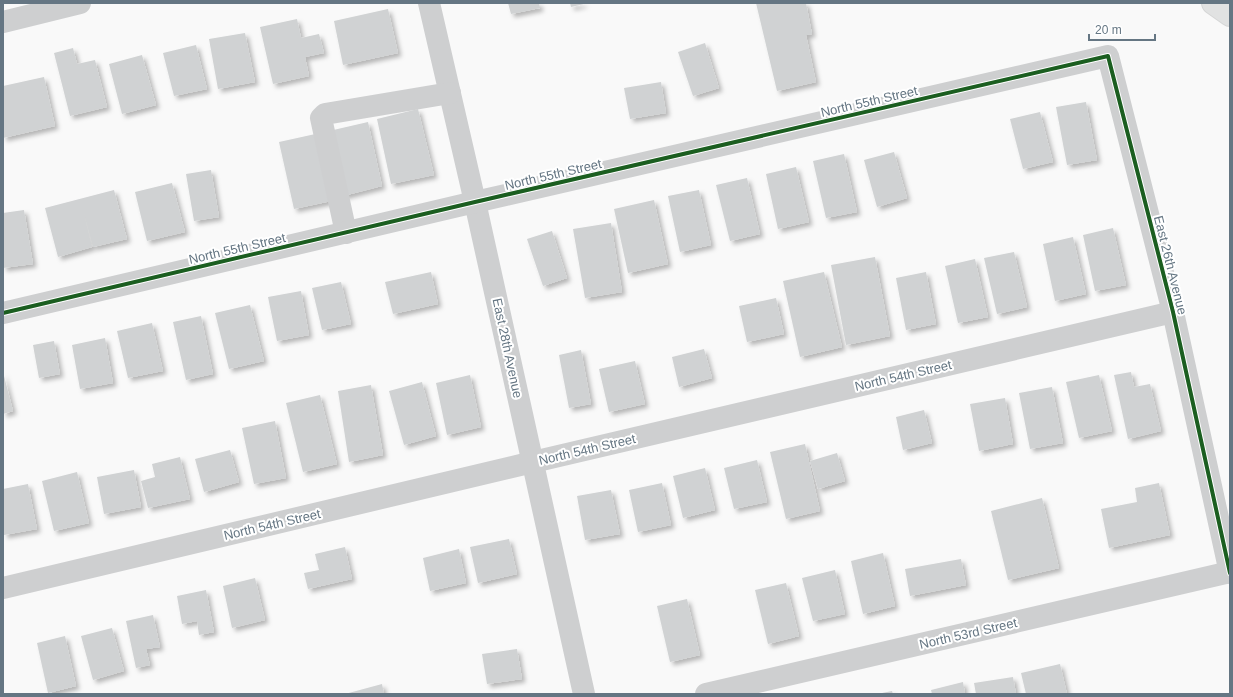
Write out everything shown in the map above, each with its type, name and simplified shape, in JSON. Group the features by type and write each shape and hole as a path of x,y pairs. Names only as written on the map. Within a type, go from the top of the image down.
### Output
{"highway":[{"path":"1213,3 1230,15"}],"street":[{"path":"8,14 80,3"},
{"name":"East 28th Avenue","path":"429,3 476,202 584,694"},
{"name":"North 55th Street","path":"3,313 1108,56"},
{"name":"East 26th Avenue","path":"1108,56 1172,312 1230,572"},
{"path":"346,233 321,118 325,114 450,93"},
{"name":"North 54th Street","path":"3,588 1172,312"},
{"name":"North 53rd Street","path":"706,694 1230,572"}],"building":[{"path":"508,3 539,3 540,8 511,14"},
{"path":"570,3 584,3 584,4 571,7"},
{"path":"756,3 806,3 812,34 806,35 816,82 777,91"},
{"path":"388,9 398,53 343,65 334,21"},
{"path":"297,19 301,38 319,34 324,53 305,57 309,76 273,84 260,27"},
{"path":"245,33 255,82 218,89 209,39"},
{"path":"705,43 719,88 693,96 678,52"},
{"path":"196,45 207,89 174,96 163,53"},
{"path":"73,48 77,64 95,60 107,107 70,116 54,53"},
{"path":"142,55 156,105 122,114 109,64"},
{"path":"44,77 55,126 3,138 3,86"},
{"path":"661,82 666,113 630,119 624,88"},
{"path":"1086,102 1097,160 1067,165 1056,107"},
{"path":"418,109 434,175 391,184 377,119"},
{"path":"1040,112 1053,162 1023,169 1010,119"},
{"path":"368,122 382,186 343,196 329,131"},
{"path":"320,133 336,200 294,209 279,142"},
{"path":"894,152 907,198 877,207 864,160"},
{"path":"844,154 857,212 826,218 813,161"},
{"path":"796,167 809,222 778,229 766,174"},
{"path":"211,170 219,217 194,221 186,174"},
{"path":"747,178 760,234 730,241 716,185"},
{"path":"172,183 185,232 147,241 135,192"},
{"path":"114,190 127,239 93,247 83,210 92,247 58,257 45,208"},
{"path":"699,190 711,245 680,252 668,196"},
{"path":"654,200 668,264 628,273 614,209"},
{"path":"24,210 33,264 3,268 3,213"},
{"path":"611,223 622,292 585,298 573,229"},
{"path":"1113,228 1126,285 1095,291 1083,235"},
{"path":"552,231 567,278 543,286 527,239"},
{"path":"1073,237 1086,294 1055,301 1043,244"},
{"path":"1014,252 1027,307 997,314 984,258"},
{"path":"875,257 890,336 846,345 831,265"},
{"path":"975,259 988,317 958,323 945,266"},
{"path":"431,272 438,304 393,314 385,282"},
{"path":"824,272 842,347 800,357 783,281"},
{"path":"926,272 936,324 906,330 896,278"},
{"path":"341,282 351,324 322,330 312,288"},
{"path":"301,291 309,335 277,341 268,297"},
{"path":"776,298 784,334 747,342 739,306"},
{"path":"250,305 264,361 229,369 215,313"},
{"path":"201,316 213,374 186,380 173,322"},
{"path":"152,323 163,371 128,378 117,331"},
{"path":"105,338 113,383 80,389 72,345"},
{"path":"54,341 60,374 39,378 33,345"},
{"path":"704,349 712,378 679,387 672,357"},
{"path":"581,350 591,404 569,408 559,355"},
{"path":"635,361 645,404 609,412 599,369"},
{"path":"3,372 13,411 3,414"},
{"path":"1131,372 1134,387 1150,384 1161,431 1128,439 1114,375"},
{"path":"470,375 481,427 447,435 436,383"},
{"path":"1099,375 1112,431 1079,438 1066,382"},
{"path":"422,382 436,436 404,445 389,391"},
{"path":"371,385 383,455 349,462 338,391"},
{"path":"1052,387 1063,443 1030,449 1019,393"},
{"path":"320,395 337,464 303,472 286,403"},
{"path":"1005,398 1013,444 979,451 970,404"},
{"path":"924,410 932,443 903,450 896,417"},
{"path":"275,421 286,478 254,484 242,428"},
{"path":"805,444 820,511 786,519 770,452"},
{"path":"230,450 239,482 204,492 195,459"},
{"path":"837,453 845,481 818,489 810,461"},
{"path":"180,457 190,499 148,508 141,481 155,477 152,464"},
{"path":"757,460 767,502 734,509 724,468"},
{"path":"705,468 715,510 683,518 673,476"},
{"path":"134,470 141,507 104,514 97,477"},
{"path":"77,472 89,523 54,531 42,481"},
{"path":"662,483 671,525 638,532 629,490"},
{"path":"1159,483 1170,535 1109,548 1101,509 1137,502 1135,488"},
{"path":"28,484 37,529 4,535 3,489"},
{"path":"611,490 620,534 585,540 577,496"},
{"path":"1042,498 1059,568 1008,580 991,511"},
{"path":"509,539 517,574 478,583 470,547"},
{"path":"345,547 352,579 308,589 304,573 319,570 315,554"},
{"path":"459,549 466,583 430,591 423,558"},
{"path":"883,553 895,606 863,614 851,561"},
{"path":"961,559 966,585 910,596 905,569"},
{"path":"835,570 845,614 813,621 802,578"},
{"path":"255,578 265,620 232,628 223,586"},
{"path":"786,583 799,636 768,644 755,590"},
{"path":"206,590 214,632 199,635 197,621 182,624 177,596"},
{"path":"687,599 700,655 670,662 657,606"},
{"path":"153,615 160,647 146,649 150,665 136,668 126,621"},
{"path":"112,628 124,671 93,680 81,636"},
{"path":"65,636 76,686 48,693 37,643"},
{"path":"517,649 522,679 487,684 482,654"},
{"path":"1060,664 1067,694 1026,694 1021,673"},
{"path":"1013,677 1016,694 976,694 974,683"},
{"path":"963,682 965,694 932,694 931,690"},
{"path":"382,684 384,694 345,694"},
{"path":"892,691 893,694 882,694 882,693"}],"cycle path":[{"path":"3,313 1108,56 1173,312 1230,573"}]}
